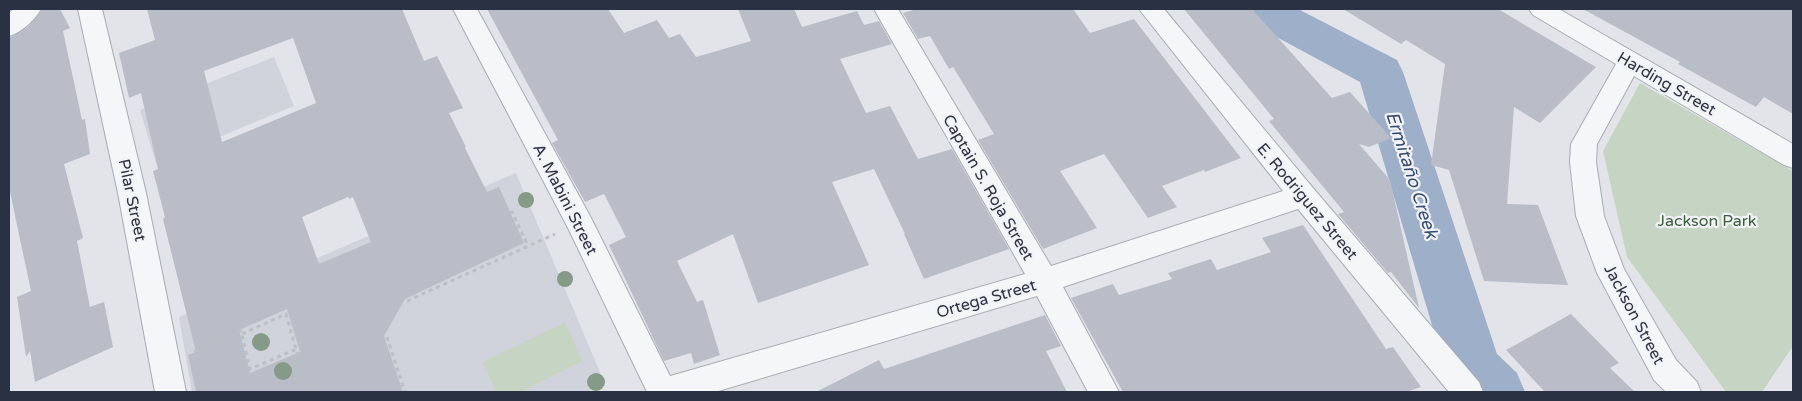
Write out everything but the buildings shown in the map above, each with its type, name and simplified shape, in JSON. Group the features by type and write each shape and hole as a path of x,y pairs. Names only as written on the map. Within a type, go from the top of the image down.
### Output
{"street":[{"path":"9,27 29,9"},
{"name":"Pilar Street","path":"90,9 132,193 171,392"},
{"name":"A. Mabini Street","path":"465,9 580,224 665,392"},
{"name":"Captain S. Roja Street","path":"886,9 1044,281 1104,392"},
{"name":"E. Rodriguez Street","path":"1151,9 1303,196 1468,392"},
{"name":"Harding Street","path":"1542,9 1793,157"},
{"name":"Jackson Street","path":"1630,61 1584,144 1583,162 1590,216 1611,273 1665,370 1686,392"},
{"name":"Ortega Street","path":"665,392 1044,281 1303,196"}],"path":[{"path":"510,213 512,212 528,246"},
{"path":"407,301 580,224"},
{"path":"242,334 286,314 298,348 307,392"},
{"path":"167,365 241,331 242,334"},
{"path":"242,334 250,370 298,348"},
{"path":"387,337 405,392"}],"shaded area":[{"path":"274,57 294,106 156,163 140,110"},
{"path":"516,173 605,384 585,392 192,392 179,317"}],"green space":[{"name":"Jackson Park","path":"1640,83 1793,171 1793,346 1762,392 1726,392 1627,257 1603,151"},
{"path":"565,322 582,361 520,392 496,392 483,362"}],"waterway":[{"name":"Ermitaño Creek","path":"1271,9 1274,16 1380,72 1474,369 1496,392"}]}
